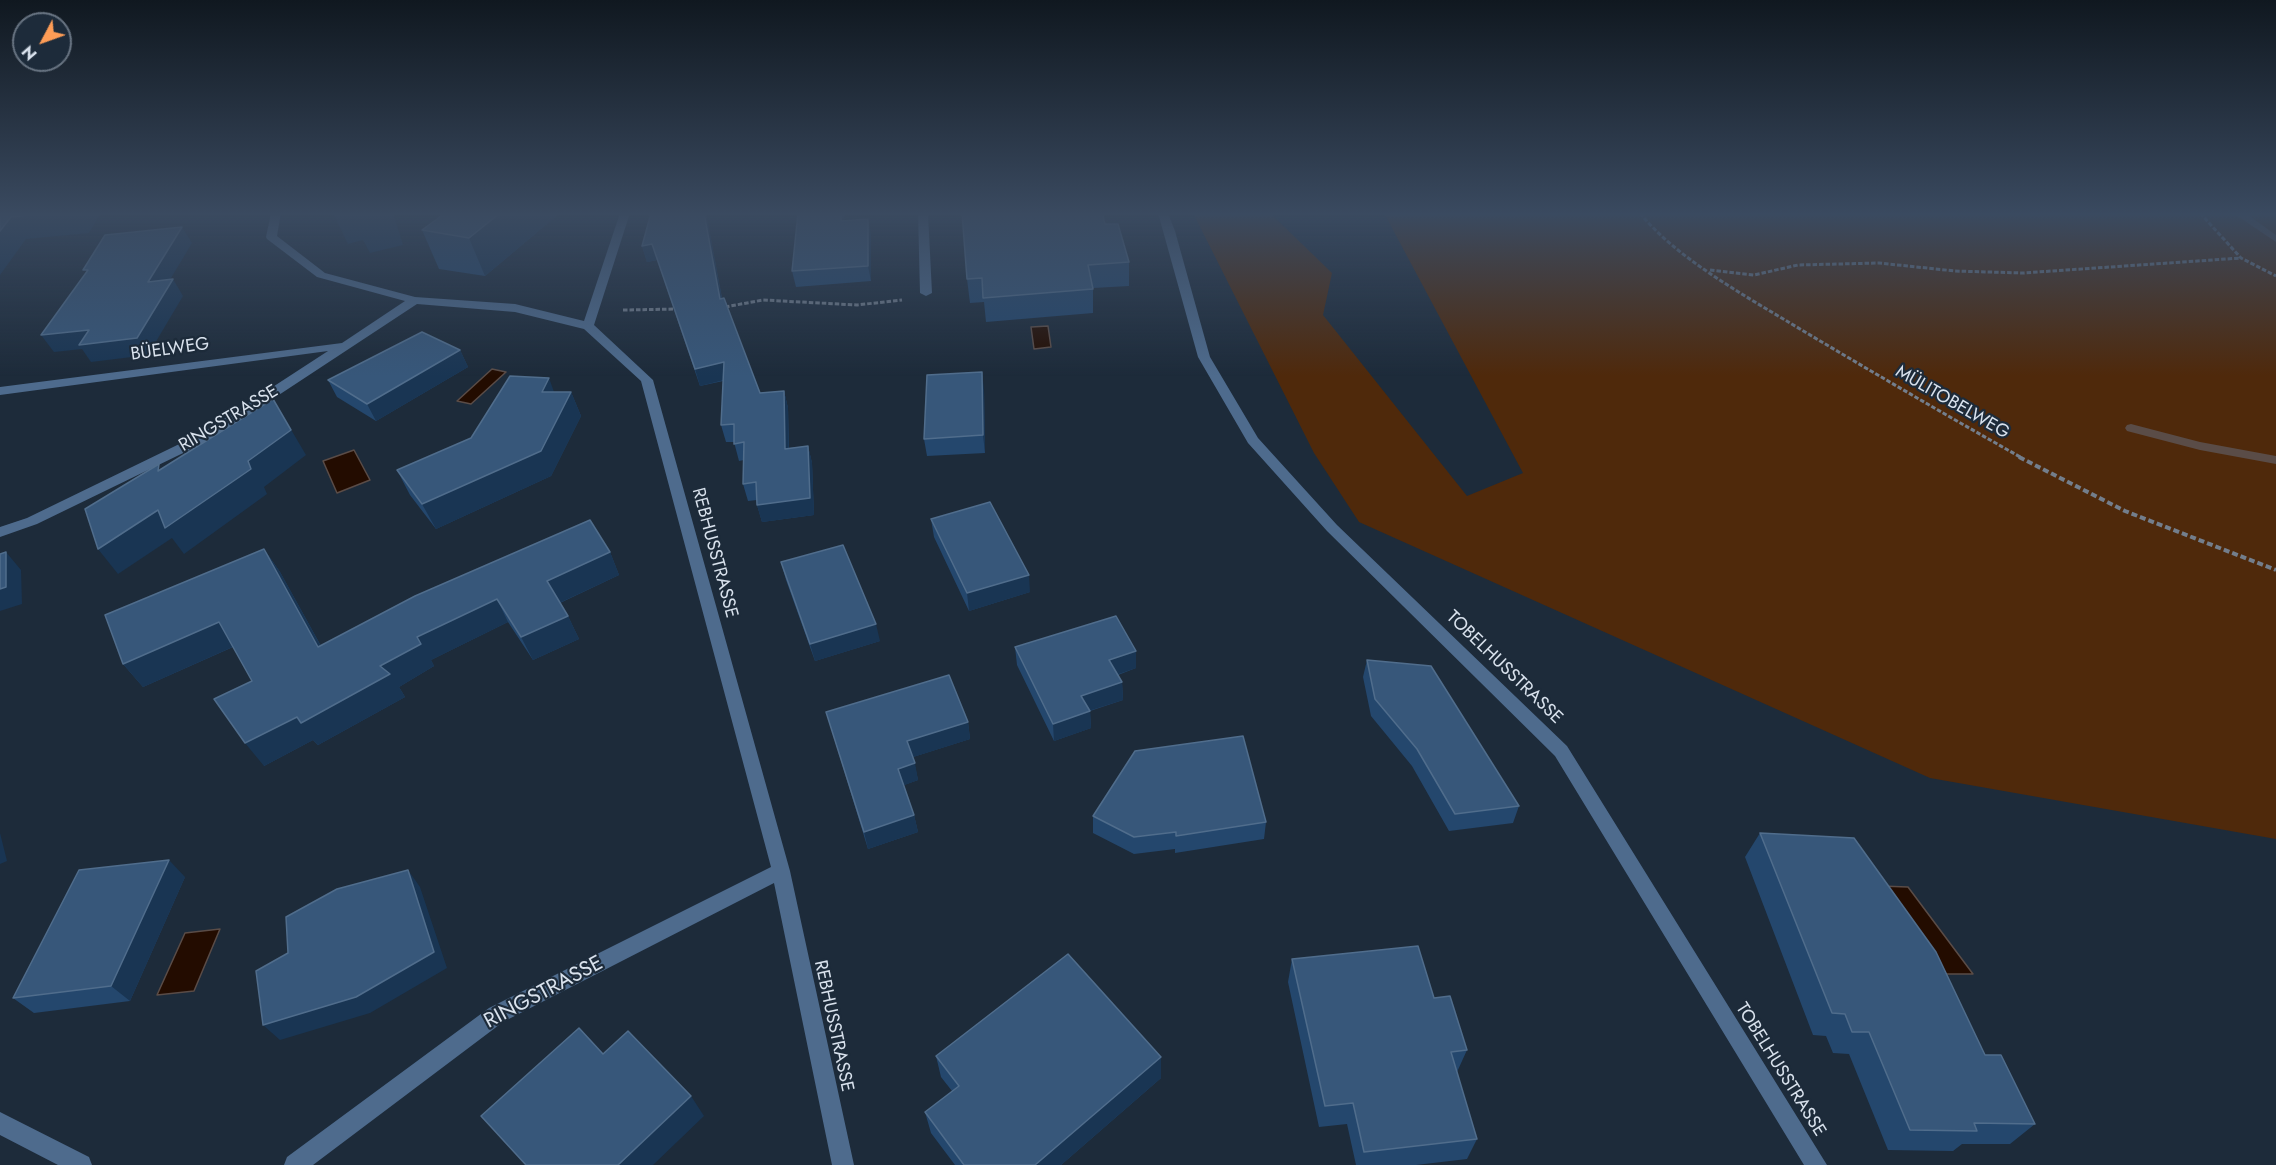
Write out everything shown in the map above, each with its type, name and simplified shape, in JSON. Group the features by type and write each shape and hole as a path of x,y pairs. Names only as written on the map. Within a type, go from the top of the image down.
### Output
{"street":[{"name":"REBHUSSTRASSE","path":"311,267 321,275 415,300 514,308 591,318 647,380 781,871 843,1165"},
{"path":"591,318 607,267"},
{"path":"925,267 926,293"},
{"name":"TOBELHUSSTRASSE","path":"1180,267 1204,357 1253,440 1332,528 1561,751 1816,1165"},
{"name":"RINGSTRASSE","path":"0,532 32,521 207,436 415,300"},
{"name":"BÜELWEG","path":"0,392 344,345"},
{"name":"RINGSTRASSE","path":"295,1165 496,1015 781,871"},
{"path":"0,1123 81,1165"}],"path":[{"path":"1707,269 1754,275 1788,267"},
{"path":"1920,267 2023,273 2105,267"},
{"path":"2259,267 2276,276"},
{"name":"MÜLITOBELWEG","path":"1707,269 1734,289 1883,379 2055,477 2125,511 2276,570"},
{"path":"718,308 763,300 856,305 894,302 926,293"},
{"path":"591,318 684,309"}],"shaded area":[{"path":"1220,267 1326,267 1332,273 1323,315 1467,496 1523,473 1413,267 2276,267 2276,839 1930,778 1359,522 1314,453"},
{"path":"1048,326 1051,347 1034,349 1031,327"},
{"path":"492,369 506,372 471,404 457,401"},
{"path":"354,450 370,480 337,493 323,461"},
{"path":"1880,886 1908,887 1973,974 1921,974"},
{"path":"220,929 194,991 157,995 185,933"}],"building":[{"path":"85,267 157,267 148,282 173,279 137,338 79,345 89,330 41,335 88,270 83,270"},
{"path":"660,267 714,267 720,299 724,298 760,393 784,391 785,449 808,446 810,498 757,505 756,482 743,484 744,442 734,444 734,424 721,425 724,362 695,369"},
{"path":"792,267 847,267 792,271"},
{"path":"966,267 1088,267 1093,289 983,298 982,278 967,279"},
{"path":"422,332 460,350 367,404 328,380"},
{"path":"982,372 983,435 924,439 927,375"},
{"path":"510,376 549,378 542,392 571,392 541,451 422,504 397,470 471,438"},
{"path":"273,399 291,430 248,461 251,469 165,528 158,510 98,549 85,509 159,464 158,471"},
{"path":"990,502 1029,575 967,593 931,519"},
{"path":"590,520 610,552 547,581 568,616 521,637 497,599 417,637 421,644 380,666 390,674 301,723 297,717 245,743 214,699 252,681 219,622 123,664 105,615 264,549 318,647 415,596"},
{"path":"843,545 876,624 810,644 781,562"},
{"path":"6,552 6,587 0,589 0,554"},
{"path":"1116,616 1136,651 1109,660 1122,682 1081,696 1090,711 1053,724 1015,647"},
{"path":"1367,660 1431,666 1519,806 1455,814 1417,749 1375,699"},
{"path":"949,675 968,722 907,741 915,763 898,769 914,815 864,832 826,712"},
{"path":"1243,736 1266,822 1176,836 1176,832 1134,837 1093,816 1135,751"},
{"path":"1760,833 1854,838 1936,952 1985,1055 2001,1055 2035,1124 1974,1123 1977,1131 1910,1130 1869,1032 1852,1032 1845,1014 1832,1013"},
{"path":"169,860 111,986 13,998 79,870"},
{"path":"408,870 434,952 356,997 263,1025 256,971 288,953 286,917 337,889"},
{"path":"1418,946 1434,998 1450,996 1467,1050 1451,1052 1477,1139 1364,1152 1353,1103 1325,1106 1292,959"},
{"path":"1068,954 1161,1057 1035,1165 964,1165 925,1112 959,1086 936,1056"},
{"path":"579,1028 603,1054 628,1031 691,1096 618,1165 526,1165 481,1116"}],"waterway":[{"path":"2131,428 2200,446 2276,460"}]}
